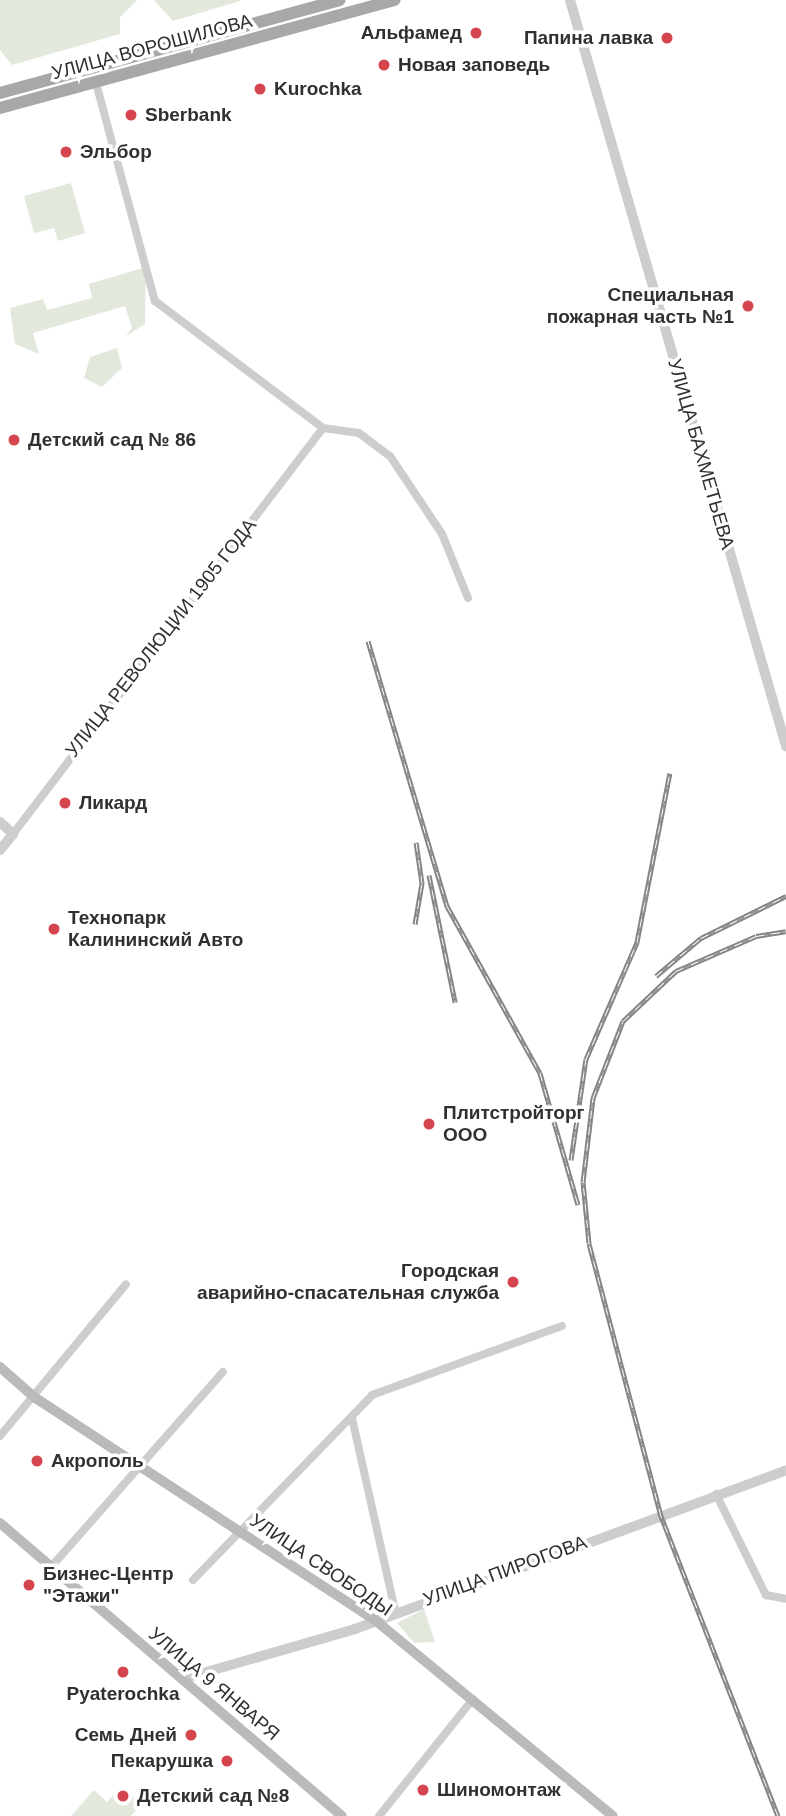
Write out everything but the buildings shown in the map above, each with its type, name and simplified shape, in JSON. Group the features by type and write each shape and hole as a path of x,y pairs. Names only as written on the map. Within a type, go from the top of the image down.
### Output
{"main road":[{"name":"УЛИЦА ВОРОШИЛОВА","path":"0,93 339,0"},
{"name":"УЛИЦА ВОРОШИЛОВА","path":"0,108 395,0"},
{"name":"УЛИЦА СВОБОДЫ","path":"0,1367 34,1397 375,1620 614,1814"},
{"name":"УЛИЦА 9 ЯНВАРЯ","path":"0,1523 342,1816"}],"street":[{"name":"УЛИЦА БАХМЕТЬЕВА","path":"570,0 786,746"},
{"path":"96,83 155,300 323,428 359,433 390,456 442,534 468,598"},
{"name":"УЛИЦА РЕВОЛЮЦИИ 1905 ГОДА","path":"0,850 323,428"},
{"path":"0,822 13,834"},
{"path":"0,1436 34,1397 36,1386 127,1284"},
{"path":"193,1580 238,1530 372,1395 562,1326"},
{"path":"51,1567 223,1372"},
{"path":"352,1418 395,1611"},
{"name":"УЛИЦА ПИРОГОВА","path":"182,1679 375,1620 786,1470"},
{"path":"716,1494 766,1595 786,1599"},
{"path":"379,1816 473,1699"}],"shaded area":[{"path":"0,0 137,0 120,17 120,34 12,65 0,50"},
{"path":"154,0 239,0 240,1 173,21"},
{"path":"71,183 85,233 58,241 54,228 34,233 24,196"},
{"path":"146,267 145,324 126,336 132,328 125,306 33,333 39,354 15,344 10,308 43,299 47,310 92,298 89,284"},
{"path":"117,348 122,368 102,387 84,378 90,357"},
{"path":"424,1609 435,1642 414,1643 397,1623"},
{"name":"Детский сад №8","path":"121,1787 141,1804 131,1816 71,1816 94,1790 107,1802"}],"railway":[{"path":"368,641 447,906 540,1073 578,1205"},
{"path":"571,1160 586,1059 637,942 670,773"},
{"path":"415,924 422,883 416,842"},
{"path":"429,875 455,1002"},
{"path":"656,976 701,938 786,896"},
{"path":"778,1816 661,1516 589,1243 583,1182 593,1098 623,1021 676,971 756,936 786,931"}],"place":[{"name":"Альфамед","path":"476,33"},
{"name":"Папина лавка","path":"667,38"},
{"name":"Новая заповедь","path":"384,65"},
{"name":"Kurochka","path":"260,89"},
{"name":"Sberbank","path":"131,115"},
{"name":"Эльбор","path":"66,152"},
{"name":"Специальная пожарная часть №1","path":"748,306"},
{"name":"Детский сад № 86","path":"14,440"},
{"name":"Ликард","path":"65,803"},
{"name":"Технопарк Калининский Авто","path":"54,929"},
{"name":"Плитстройторг ООО","path":"429,1124"},
{"name":"Городская аварийно-спасательная служба","path":"513,1282"},
{"name":"Акрополь","path":"37,1461"},
{"name":"Бизнес-Центр \"Этажи\"","path":"29,1585"},
{"name":"Pyaterochka","path":"123,1672"},
{"name":"Семь Дней","path":"191,1735"},
{"name":"Пекарушка","path":"227,1761"},
{"name":"Шиномонтаж","path":"423,1790"},
{"name":"Детский сад №8","path":"123,1796"}]}
